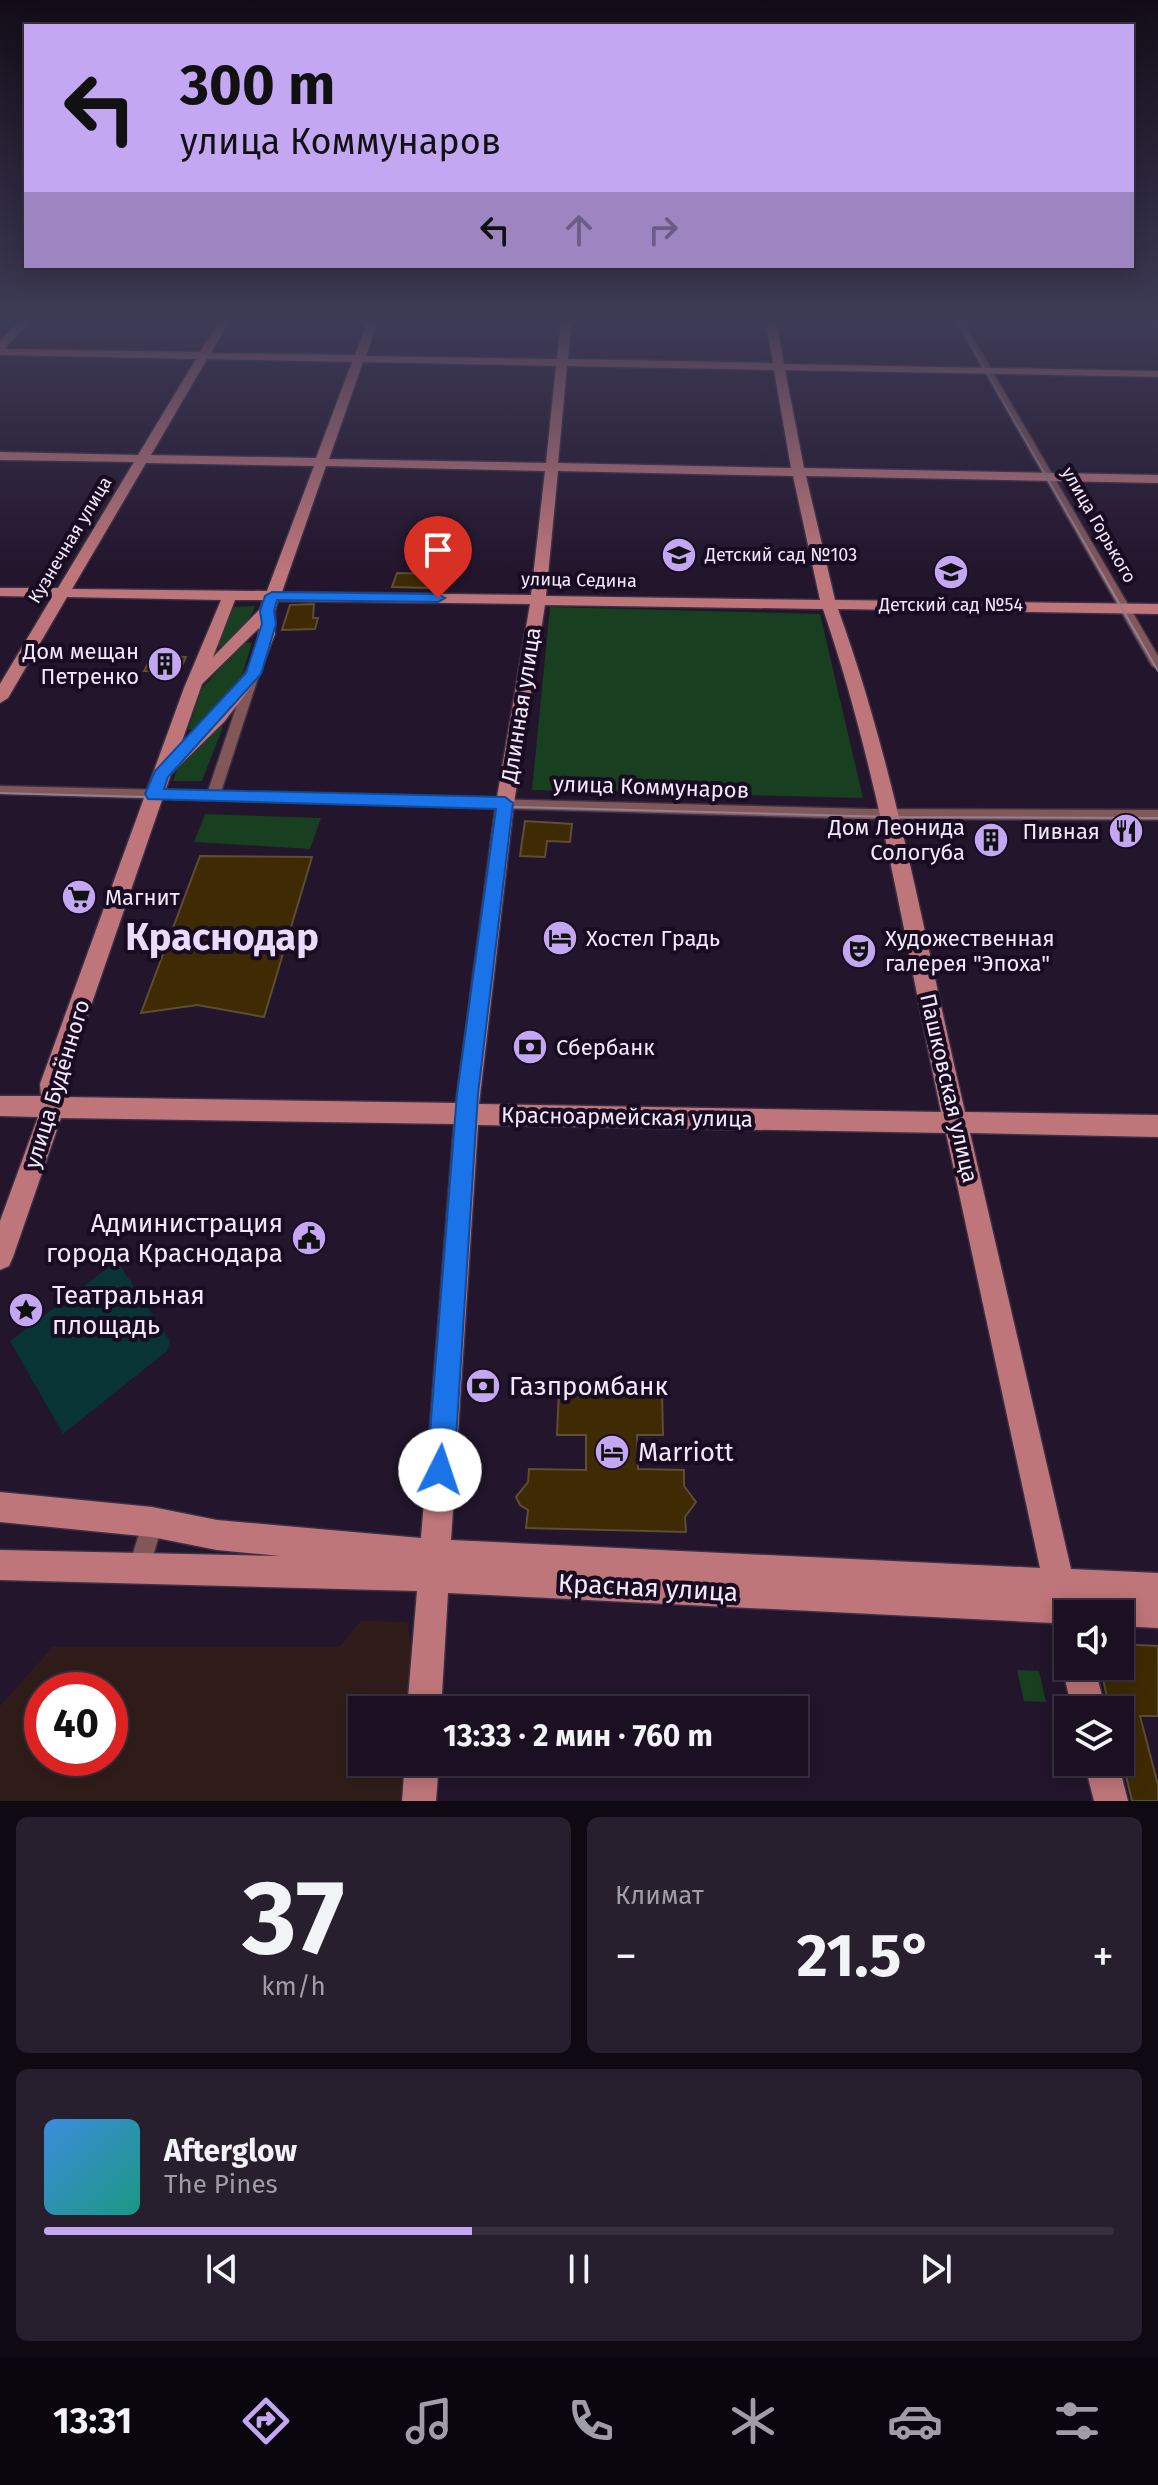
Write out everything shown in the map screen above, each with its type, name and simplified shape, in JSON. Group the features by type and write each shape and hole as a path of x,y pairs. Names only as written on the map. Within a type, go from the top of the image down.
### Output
{"street":[{"name":"Кузнечная улица","path":"0,698 174,405"},
{"name":"улица Будённого","path":"213,796 269,624 269,604 343,405"},
{"name":"Длинная улица","path":"425,1696 467,1113 505,803 538,600 558,405"},
{"name":"Пашковская улица","path":"786,405 798,471 829,605 853,673 891,814 1063,1600"},
{"name":"улица Горького","path":"1009,405 1158,666"},
{"path":"0,456 553,464 1158,479"},
{"name":"улица Седина","path":"0,592 230,595 269,604 538,600 1158,609"},
{"name":"улица Будённого","path":"0,1257 53,1107 52,1084 160,775 230,595"},
{"name":"улица Будённого","path":"192,688 269,604"},
{"name":"улица Будённого","path":"160,775 253,674"},
{"path":"211,722 226,720 238,726"},
{"name":"улица Коммунаров","path":"0,790 891,814 1158,815"},
{"name":"Красноармейская улица","path":"0,1106 1158,1126"},
{"name":"Красная улица","path":"0,1507 152,1522 217,1535 433,1565 1054,1604"},
{"path":"139,1570 152,1522"},
{"name":"Красная улица","path":"0,1565 139,1570 433,1565"},
{"name":"Красная улица","path":"1093,1600 1158,1589"},
{"name":"Красная улица","path":"1134,1610 1158,1612"},
{"path":"419,1801 421,1776"},
{"path":"1105,1776 1111,1801"}],"shaded area":[{"path":"117,1261 170,1341 167,1351 63,1434 10,1341"},
{"path":"361,1621 407,1622 414,1665 412,1696 348,1696 348,1776 407,1776 405,1801 0,1801 0,1706 24,1679 24,1776 128,1776 128,1672 31,1672 53,1647 339,1647"}],"green space":[{"path":"255,606 249,620 224,648 216,647 231,607"},
{"path":"550,607 820,614 863,798 532,790"},
{"path":"252,642 241,679 195,729 188,730 202,688 243,643"},
{"path":"218,725 223,727 202,781 173,781 179,765"},
{"path":"205,814 321,818 310,849 194,842"},
{"path":"1017,1670 1039,1671 1046,1702 1024,1701"}],"building":[{"path":"397,573 434,574 430,588 392,587"},
{"path":"314,604 313,618 318,618 315,629 282,630 290,605"},
{"name":"Дом мещан Петренко","path":"152,656 186,657 179,672 144,671"},
{"path":"525,821 572,824 570,842 547,841 545,857 520,856"},
{"path":"200,856 312,857 264,1017 197,1005 141,1013"},
{"name":"Marriott","path":"559,1390 662,1392 663,1435 637,1435 638,1469 684,1470 684,1486 696,1502 685,1517 686,1532 526,1528 528,1510 520,1505 516,1497 528,1482 529,1469 586,1470 586,1435 557,1435"},
{"path":"1134,1645 1158,1646 1158,1716 1140,1716 1158,1785 1158,1801 1132,1801 1126,1776 1134,1776 1134,1696 1107,1696 1103,1680 1134,1680"}],"tram line":[{"path":"1005,405 1158,671"},
{"path":"0,793 892,817 1158,818"}],"place":[{"name":"Детский сад №103","path":"679,555"},
{"name":"Детский сад №54","path":"951,572"},
{"name":"Дом мещан Петренко","path":"165,664"},
{"name":"Пивная","path":"1126,831"},
{"name":"Дом Леонида Сологуба","path":"991,840"},
{"name":"Магнит","path":"79,897"},
{"name":"Хостел Градь","path":"560,938"},
{"name":"Художественная галерея \"Эпоха\"","path":"859,951"},
{"name":"Сбербанк","path":"530,1047"},
{"name":"Администрация города Краснодара","path":"309,1238"},
{"name":"Театральная площадь","path":"26,1310"},
{"name":"Газпромбанк","path":"483,1386"},
{"name":"Marriott","path":"612,1452"}],"district":[{"name":"Краснодар","path":"222,937"}],"route":[{"path":"438,598 272,596 267,611 269,624 253,674 160,775 154,794 505,803 468,1094 440,1470"}]}
